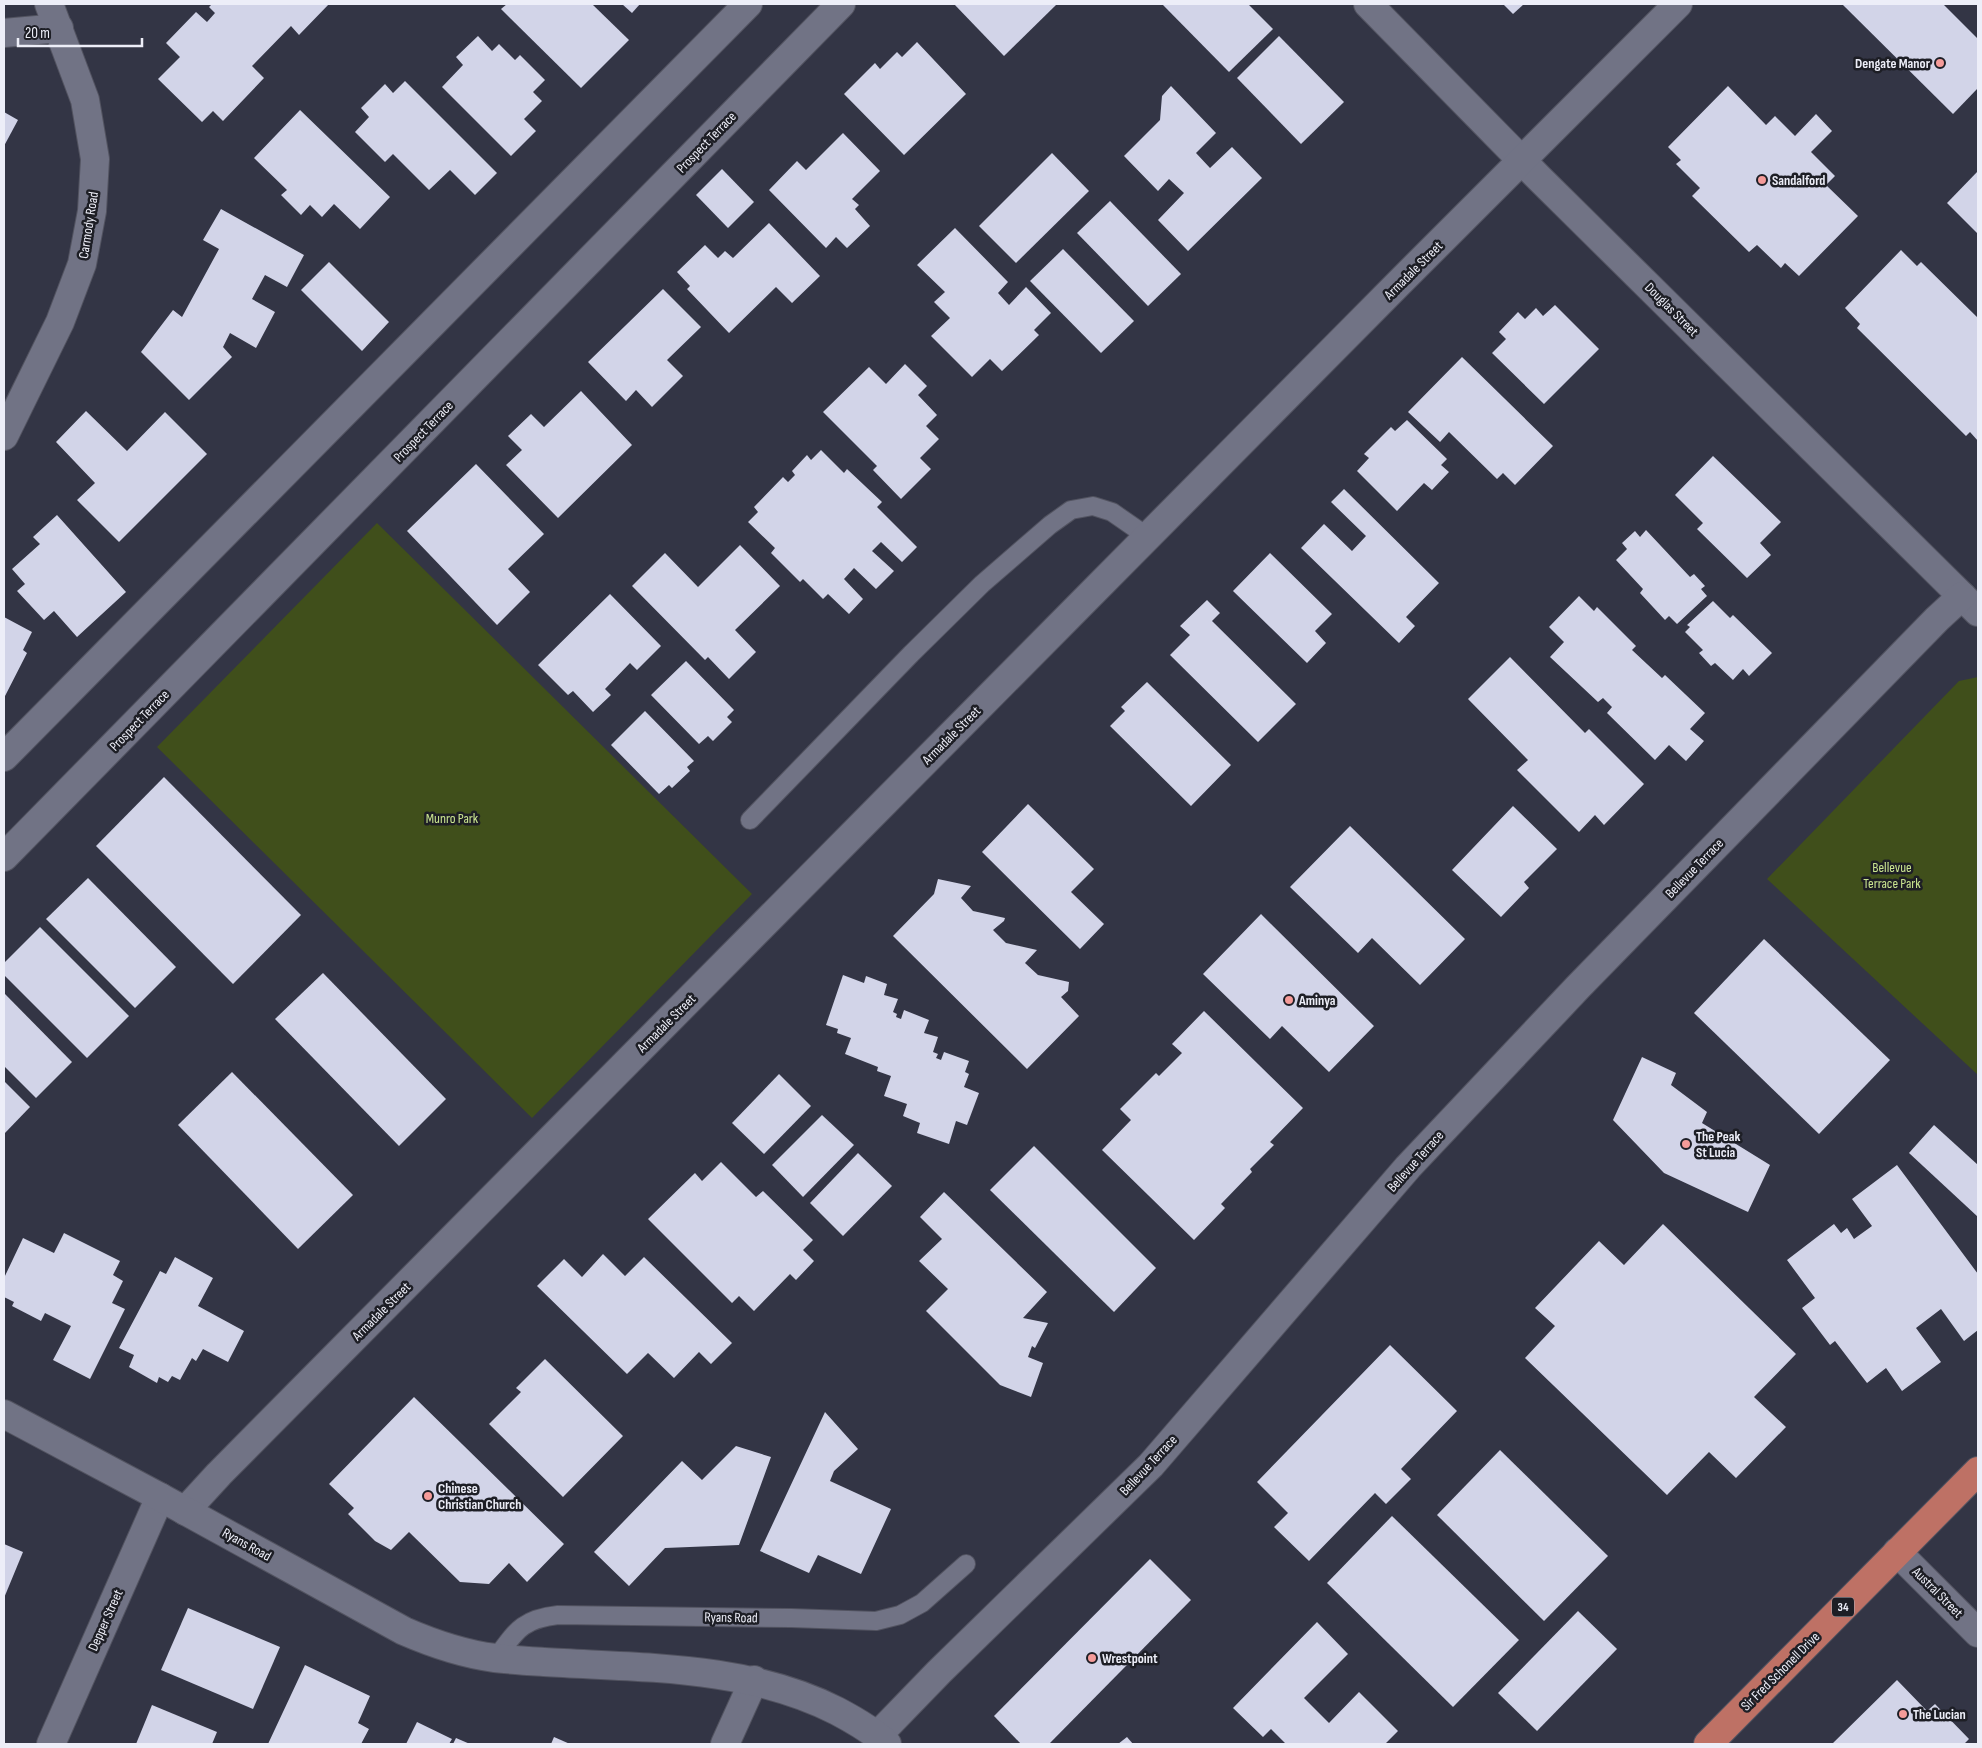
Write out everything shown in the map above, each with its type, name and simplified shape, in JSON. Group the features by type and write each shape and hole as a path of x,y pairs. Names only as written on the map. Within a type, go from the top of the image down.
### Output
{"main road":[{"name":"Sir Fred Schonell Drive","path":"1708,1744 1978,1471"}],"street":[{"path":"4,757 748,4"},
{"name":"Prospect Terrace","path":"4,857 841,4"},
{"name":"Douglas Street","path":"1368,4 1522,160 1972,601"},
{"name":"Armadale Street","path":"185,1511 219,1474 1148,536 1678,4"},
{"path":"4,33 54,16"},
{"name":"Carmody Road","path":"4,436 60,322 82,264 92,211 95,159 85,100 54,16"},
{"name":"Bellevue Terrace","path":"882,1740 939,1672 1150,1465 1408,1167 1578,987 1937,619 1972,601"},
{"name":"Ryans Road","path":"4,1414 404,1631 459,1652 496,1658 713,1673 754,1680 810,1697 846,1716 882,1740"},
{"name":"Depper Street","path":"51,1744 160,1497"},
{"name":"Austral Street","path":"1897,1552 1978,1633"},
{"path":"725,1744 754,1680"}],"lane":[{"path":"750,820 911,654 982,584 1050,525 1071,510 1093,506 1112,512 1148,536"},
{"name":"Ryans Road","path":"496,1658 516,1632 527,1622 539,1617 558,1615 876,1621 900,1615 922,1603 966,1564"}],"green space":[{"name":"Munro Park","path":"377,523 752,894 532,1118 157,747"},
{"name":"Bellevue Terrace Park","path":"1978,677 1978,1075 1767,879 1959,681"}],"building":[{"path":"212,4 329,4 299,35 291,26 252,66 264,78 223,121 213,111 202,122 158,79 180,57 166,43 196,12 207,22 215,13 209,7"},
{"path":"507,4 592,4 629,40 581,88 501,9"},
{"path":"622,4 640,4 632,13"},
{"path":"954,4 1055,4 1056,5 1004,56"},
{"path":"1162,4 1248,4 1273,29 1229,72"},
{"path":"1503,4 1524,4 1513,14"},
{"name":"Dengate Manor","path":"1842,4 1943,4 1978,39 1978,88 1953,114"},
{"path":"478,36 492,51 499,44 515,60 520,55 545,80 533,92 542,101 524,119 536,131 511,156 442,87 463,65 456,57"},
{"path":"1279,36 1344,102 1301,144 1237,78"},
{"path":"917,42 966,94 904,155 844,94 875,63 880,69 897,52 902,57"},
{"path":"405,81 497,173 475,195 450,170 429,190 393,154 385,162 355,132 369,117 361,108 385,84 393,93"},
{"path":"1171,86 1216,133 1196,153 1210,168 1232,147 1262,178 1188,251 1158,220 1184,193 1169,179 1158,191 1124,156 1160,120 1162,96"},
{"name":"Sandalford","path":"1728,86 1766,125 1775,116 1795,136 1816,114 1832,131 1811,152 1835,176 1826,185 1858,216 1799,276 1785,263 1781,268 1757,245 1749,252 1692,196 1700,188 1676,164 1681,160 1668,147"},
{"path":"300,110 390,197 360,229 334,204 322,217 310,205 301,215 281,195 287,190 254,158"},
{"path":"4,112 18,120 4,146"},
{"path":"843,133 880,171 852,199 859,205 855,209 870,226 847,248 836,237 826,248 769,190 797,161 806,170"},
{"path":"1052,153 1089,191 1016,263 979,226"},
{"path":"722,169 754,202 728,228 696,195"},
{"path":"1978,171 1978,234 1947,203"},
{"path":"1110,201 1181,274 1148,306 1077,233"},
{"path":"221,209 304,255 287,287 265,275 252,299 275,312 256,348 230,333 223,347 232,357 189,400 141,352 173,310 182,317 219,249 203,240"},
{"path":"769,223 820,276 792,303 776,287 729,333 687,289 690,286 677,272 705,245 718,258 725,251 733,258"},
{"path":"955,228 1008,282 998,293 1009,305 1026,287 1051,313 1034,330 1039,335 1002,371 990,359 972,377 931,336 950,318 934,302 945,292 917,265"},
{"path":"1063,249 1134,321 1101,353 1030,281"},
{"path":"1901,250 1917,266 1921,262 1978,318 1978,441 1970,432 1966,436 1857,328 1860,324 1845,308"},
{"path":"329,262 389,322 362,351 301,290"},
{"path":"663,289 701,327 667,360 683,376 652,407 636,390 626,401 588,362"},
{"path":"1555,305 1599,349 1544,404 1492,353 1506,339 1499,332 1518,312 1525,319 1536,308 1543,316"},
{"path":"1462,357 1553,446 1515,485 1503,473 1497,479 1449,432 1440,442 1408,412"},
{"path":"905,364 927,386 918,395 937,415 926,426 939,439 920,458 931,469 901,499 873,470 877,466 823,412 869,367 886,384"},
{"path":"581,391 632,445 558,518 506,465 522,450 508,436 531,414 544,427"},
{"path":"86,411 127,451 165,412 207,454 119,542 77,500 95,483 56,442"},
{"path":"1407,420 1447,459 1441,465 1449,472 1432,490 1424,483 1397,511 1357,471 1369,458 1364,454 1391,427 1395,431"},
{"path":"821,450 844,473 847,469 882,502 877,507 917,547 902,562 881,542 872,551 894,571 876,589 854,568 844,579 863,599 849,614 828,594 823,599 803,579 800,582 771,553 775,548 748,522 758,512 754,507 783,477 788,482 795,475 792,471 807,455 811,460"},
{"path":"1713,456 1781,522 1760,543 1771,555 1747,578 1697,529 1703,523 1675,495"},
{"path":"476,464 544,534 508,569 530,592 497,625 407,531"},
{"path":"1344,489 1439,583 1406,617 1415,626 1399,643 1301,548 1324,524 1352,551 1366,536 1331,502"},
{"path":"57,515 126,592 77,637 54,611 44,620 17,591 25,584 12,569 40,544 33,537"},
{"path":"1646,530 1690,577 1694,574 1705,586 1701,589 1707,596 1677,624 1669,616 1665,620 1640,593 1643,589 1616,560 1627,549 1622,543 1635,531 1640,537"},
{"path":"740,545 780,586 735,630 756,652 729,679 708,657 705,660 632,586 665,553 698,587"},
{"path":"1270,553 1332,614 1315,631 1326,643 1307,663 1233,591"},
{"path":"610,594 661,646 637,670 630,663 605,689 611,695 593,712 573,691 568,695 538,665"},
{"path":"1579,596 1594,611 1597,607 1636,646 1632,650 1662,678 1665,675 1705,713 1690,729 1704,741 1686,761 1669,745 1655,760 1607,713 1612,707 1603,698 1598,702 1550,657 1564,642 1549,627"},
{"path":"1207,600 1220,613 1212,621 1296,704 1258,742 1170,655 1190,635 1180,626"},
{"path":"1713,601 1730,618 1733,615 1772,653 1749,676 1743,669 1733,680 1715,663 1711,666 1699,653 1703,650 1685,632 1690,627 1687,625"},
{"path":"4,617 32,632 23,650 27,653 4,698"},
{"path":"1510,657 1585,733 1589,729 1644,784 1604,825 1595,815 1579,832 1517,770 1528,760 1468,699"},
{"path":"686,661 734,710 727,717 732,722 713,741 708,736 699,744 651,695"},
{"path":"1147,682 1231,765 1191,806 1110,726 1125,711 1121,707"},
{"path":"645,711 694,761 687,767 690,771 672,788 669,785 659,794 611,745"},
{"path":"164,777 301,915 233,984 96,846"},
{"path":"1028,804 1094,869 1071,892 1104,924 1080,949 982,852"},
{"path":"1513,806 1557,849 1524,882 1529,888 1501,917 1452,870"},
{"path":"1350,826 1465,939 1420,985 1372,938 1358,953 1290,887"},
{"path":"88,878 176,967 135,1008 46,919"},
{"path":"938,879 971,886 961,898 973,911 1005,918 993,930 1006,943 1037,950 1025,963 1038,975 1069,982 1068,991 1061,997 1079,1016 1027,1069 893,936 934,894"},
{"name":"Aminya","path":"1261,914 1374,1026 1329,1072 1282,1026 1270,1039 1203,974"},
{"path":"40,927 129,1016 87,1058 4,975 4,963"},
{"path":"1764,939 1890,1060 1819,1134 1694,1013"},
{"path":"323,973 446,1099 399,1146 275,1019"},
{"path":"843,975 864,983 866,976 887,984 884,995 898,999 893,1012 897,1014 896,1017 901,1019 904,1010 929,1020 924,1033 938,1037 933,1052 938,1054 936,1058 941,1060 944,1052 969,1061 965,1072 969,1074 964,1087 979,1093 967,1125 956,1121 949,1144 917,1133 920,1123 903,1116 907,1104 884,1096 891,1076 877,1071 878,1067 845,1054 851,1038 837,1033 838,1029 826,1025"},
{"path":"4,993 72,1062 36,1098 4,1066"},
{"path":"1204,1011 1303,1108 1270,1142 1274,1145 1250,1169 1252,1172 1221,1204 1225,1208 1194,1240 1102,1150 1131,1120 1120,1109 1156,1073 1159,1076 1182,1053 1172,1044"},
{"name":"The Peak St Lucia","path":"1642,1057 1676,1073 1671,1085 1707,1112 1702,1123 1770,1165 1748,1212 1664,1173 1613,1120"},
{"path":"232,1072 353,1195 298,1249 178,1125"},
{"path":"779,1074 811,1106 764,1154 732,1123"},
{"path":"4,1081 30,1107 4,1134"},
{"path":"822,1115 854,1145 803,1197 772,1165"},
{"path":"1934,1125 1978,1165 1978,1217 1909,1153"},
{"path":"1034,1146 1156,1268 1114,1312 990,1190"},
{"path":"858,1153 892,1186 843,1236 810,1203"},
{"path":"721,1162 756,1197 763,1191 813,1240 803,1250 814,1261 796,1280 790,1274 754,1311 739,1296 732,1303 648,1219 695,1173 702,1181"},
{"path":"1897,1165 1978,1274 1978,1330 1964,1341 1941,1309 1916,1328 1941,1362 1902,1391 1886,1368 1867,1383 1835,1341 1830,1345 1802,1308 1815,1298 1787,1260 1834,1224 1841,1233 1847,1228 1854,1239 1872,1226 1852,1199"},
{"path":"944,1192 1047,1292 1023,1318 1048,1323 1035,1348 1032,1346 1028,1357 1043,1363 1031,1397 1000,1385 926,1311 948,1289 919,1261 942,1239 920,1217"},
{"path":"1663,1224 1796,1354 1754,1397 1786,1427 1736,1478 1709,1452 1667,1495 1525,1358 1555,1326 1535,1308 1599,1241 1624,1265"},
{"path":"64,1233 120,1261 113,1275 123,1281 112,1303 125,1309 90,1379 53,1360 71,1326 45,1313 41,1321 12,1306 14,1302 4,1297 4,1278 23,1238 54,1253"},
{"path":"603,1254 625,1276 644,1257 732,1343 711,1364 699,1352 674,1378 648,1353 627,1374 537,1286 564,1259 582,1277"},
{"path":"175,1257 213,1278 198,1306 244,1331 228,1362 203,1349 196,1361 192,1358 180,1380 172,1376 168,1382 159,1377 157,1383 129,1367 134,1355 119,1348 160,1271 166,1274"},
{"path":"1390,1345 1457,1411 1401,1469 1411,1479 1386,1504 1375,1493 1309,1561 1274,1527 1288,1513 1257,1482"},
{"path":"545,1359 623,1436 563,1497 489,1424 521,1392 516,1388"},
{"name":"Chinese Christian Church","path":"414,1397 564,1544 527,1582 509,1563 489,1584 460,1582 409,1532 391,1550 375,1541 348,1514 354,1508 329,1484"},
{"path":"825,1412 858,1449 834,1471 830,1481 891,1509 861,1574 818,1555 809,1573 760,1551"},
{"path":"736,1446 771,1457 739,1545 665,1548 629,1586 594,1552 682,1461 702,1480"},
{"path":"1500,1450 1608,1556 1544,1621 1437,1515"},
{"path":"1392,1516 1519,1640 1453,1707 1327,1583"},
{"path":"4,1544 23,1552 4,1598"},
{"name":"Wrestpoint","path":"1150,1559 1191,1600 1049,1744 1021,1744 994,1716"},
{"path":"188,1608 280,1647 253,1709 161,1670"},
{"path":"1578,1611 1617,1649 1537,1731 1498,1693"},
{"path":"1317,1622 1348,1654 1304,1698 1329,1723 1359,1692 1398,1731 1385,1744 1286,1744 1271,1729 1263,1737 1233,1708"},
{"path":"305,1665 370,1696 358,1723 369,1729 361,1744 268,1744"},
{"name":"The Lucian","path":"1897,1680 1927,1711 1935,1704 1969,1739 1964,1744 1832,1744"},
{"path":"152,1705 217,1732 212,1744 136,1744"},
{"path":"417,1722 452,1739 449,1744 406,1744"},
{"path":"554,1737 570,1744 551,1744"},
{"path":"1127,1737 1133,1744 1118,1744"},
{"path":"456,1738 470,1744 453,1744"}],"place":[{"name":"Dengate Manor","path":"1940,63"},
{"name":"Sandalford","path":"1762,180"},
{"name":"Aminya","path":"1289,1000"},
{"name":"The Peak St Lucia","path":"1686,1144"},
{"name":"Chinese Christian Church","path":"428,1496"},
{"name":"Wrestpoint","path":"1092,1658"},
{"name":"The Lucian","path":"1903,1714"}]}
